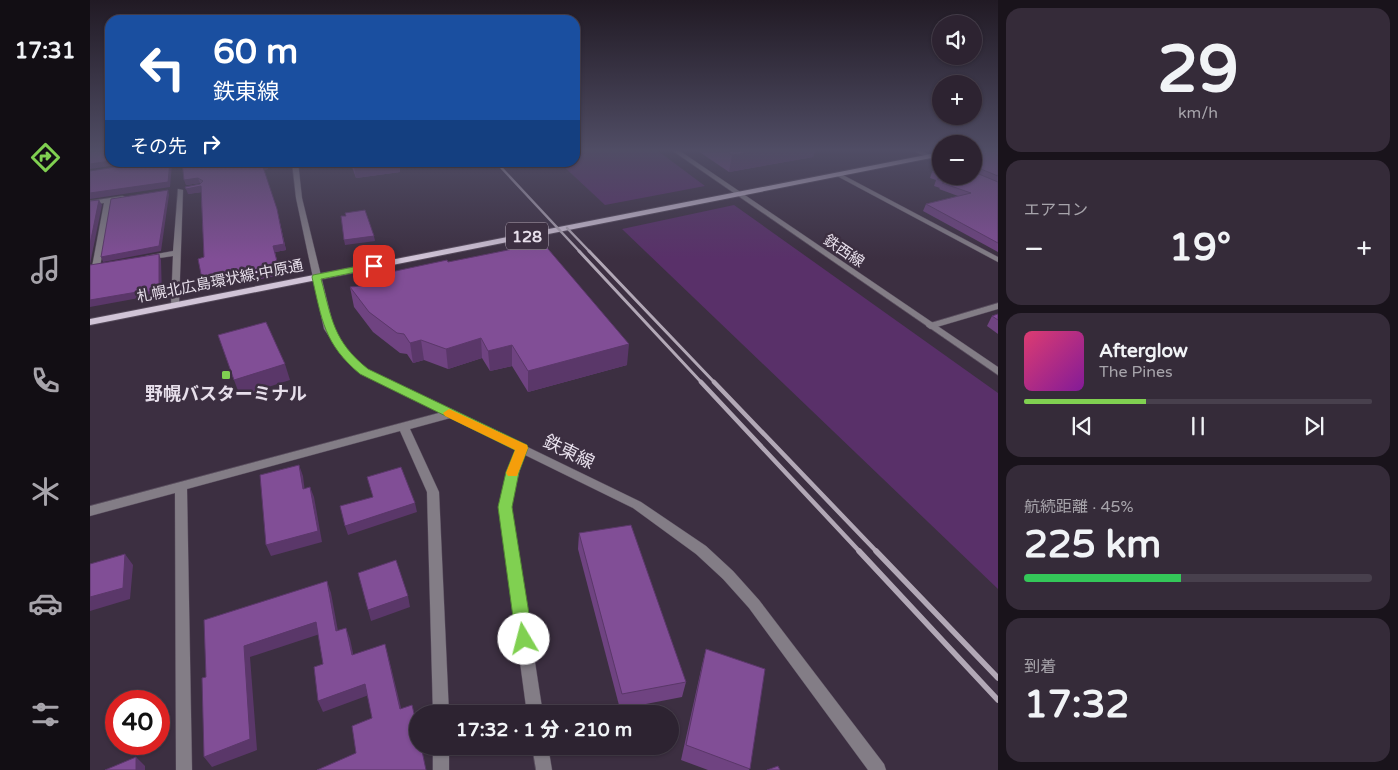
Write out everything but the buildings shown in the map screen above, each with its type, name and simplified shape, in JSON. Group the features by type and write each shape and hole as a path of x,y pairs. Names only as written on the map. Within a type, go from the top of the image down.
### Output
{"main road":[{"name":"128","path":"738,195 779,187"},
{"name":"札幌北広島環状線;中原通","path":"90,322 738,195"}],"street":[{"name":"鉄東線","path":"298,187 316,277 329,329 348,359 364,371 637,505 701,550 728,575 754,604 878,770"},
{"name":"鉄西線","path":"727,187 998,372"},
{"path":"861,187 998,260"},
{"path":"171,192 184,190 177,253 175,305"},
{"path":"90,203 135,197"},
{"path":"105,265 93,267 108,200"},
{"path":"141,259 177,253"},
{"path":"930,326 998,306"},
{"path":"90,511 450,414"},
{"path":"403,426 433,492 441,705"},
{"path":"522,448 513,472 505,507 535,705"},
{"path":"181,486 184,770"},
{"path":"441,755 441,770"},
{"path":"542,755 544,770"}],"shaded area":[{"path":"586,187 700,187 605,205"},
{"path":"734,205 998,393 998,589 622,229"}],"railway":[{"path":"519,187 580,252"},
{"path":"567,228 590,252"},
{"path":"579,251 702,383"},
{"path":"589,251 715,383"},
{"path":"701,382 860,552"},
{"path":"714,382 877,552"},
{"path":"859,551 998,700"},
{"path":"876,551 998,678"}],"slow traffic":[{"path":"449,413 522,448 513,473"}],"place":[{"name":"野幌バスターミナル","path":"226,375"}],"route":[{"path":"374,266 316,277 329,329 348,359 364,371 522,448 513,472 505,507 524,639"}]}
